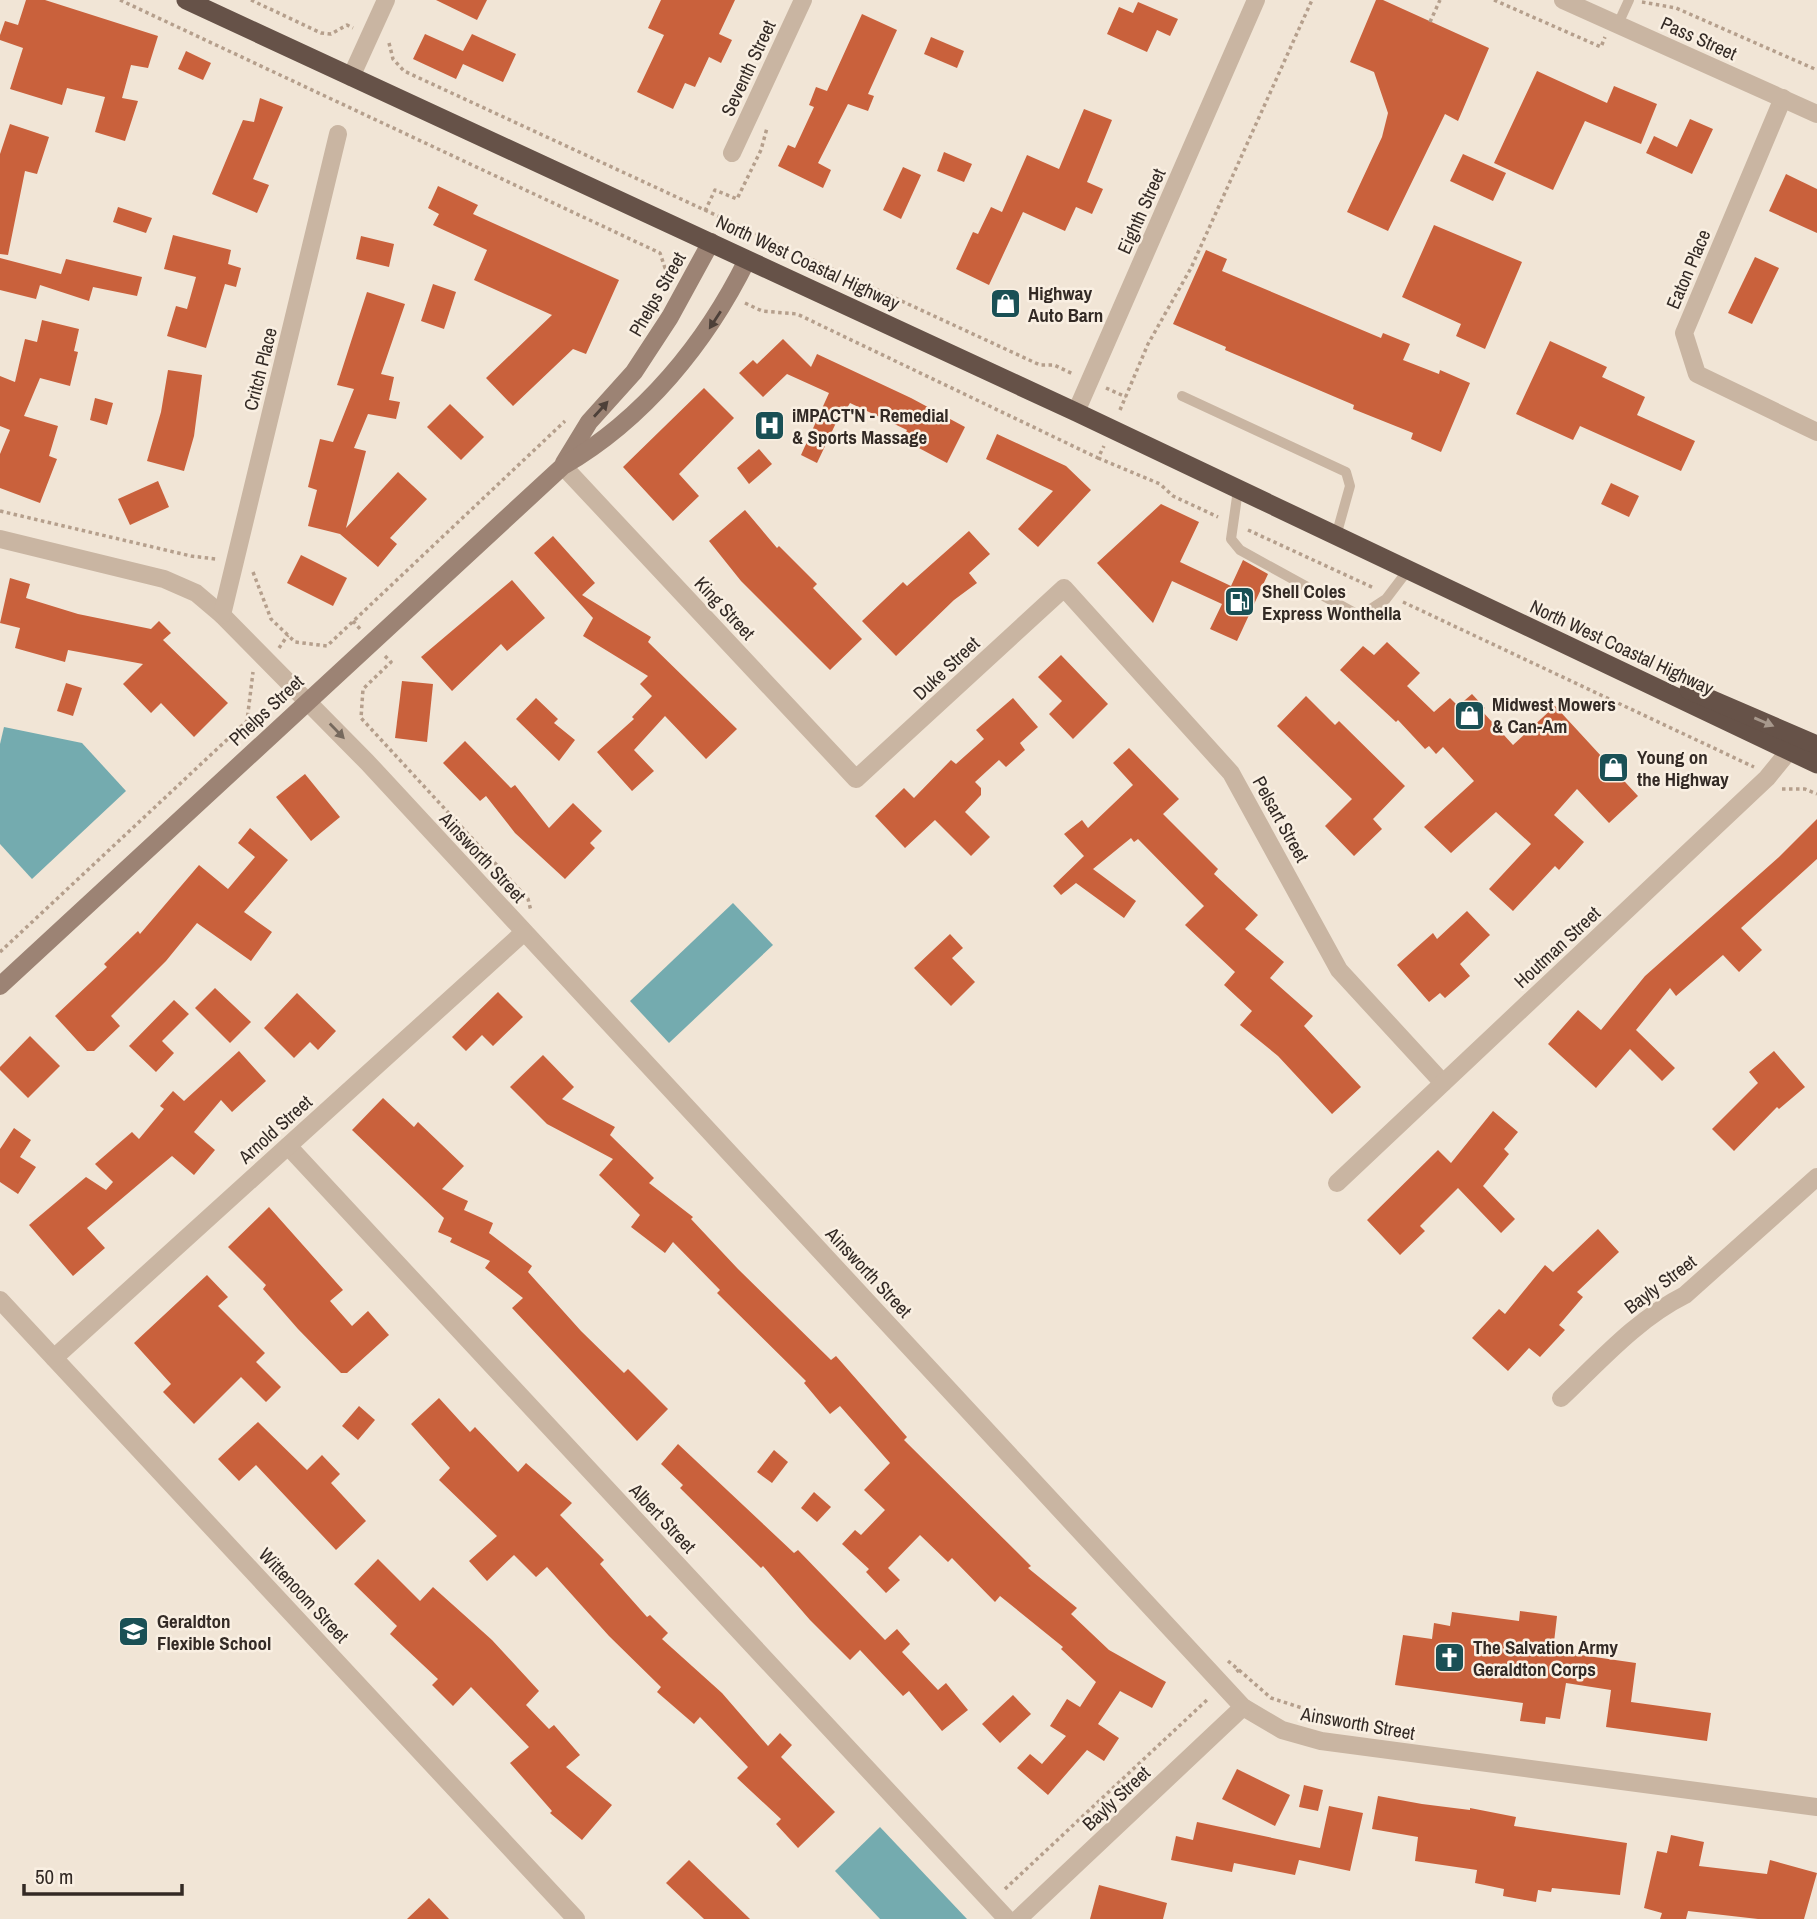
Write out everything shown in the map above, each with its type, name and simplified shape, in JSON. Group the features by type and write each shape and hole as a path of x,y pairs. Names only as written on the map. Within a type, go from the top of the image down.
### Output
{"highway":[{"name":"North West Coastal Highway","path":"186,0 1076,412 1336,537 1803,745 1817,764"}],"main road":[{"name":"Phelps Street","path":"563,466 589,422 634,372 670,317 711,242"},
{"name":"Phelps Street","path":"0,986 563,466 589,450 617,427 693,352 718,316 747,260"}],"street":[{"path":"351,77 386,0"},
{"name":"Seventh Street","path":"732,153 803,0"},
{"name":"Eighth Street","path":"1076,412 1256,0"},
{"name":"Eighth Street","path":"1244,27 1267,0"},
{"name":"Pass Street","path":"1563,0 1612,30 1817,114"},
{"name":"Eaton Place","path":"1783,98 1685,332 1697,374 1817,432"},
{"name":"Critch Place","path":"222,615 338,134"},
{"name":"King Street","path":"563,466 856,779"},
{"name":"Ainsworth Street","path":"0,539 164,579 196,593 222,615 367,762 1243,1707 1282,1730 1321,1741 1817,1807"},
{"name":"Duke Street","path":"856,779 1064,588"},
{"name":"Pelsart Street","path":"1064,588 1231,773 1339,970 1443,1083"},
{"name":"Houtman Street","path":"1337,1183 1803,745"},
{"name":"Arnold Street","path":"54,1358 523,933"},
{"name":"Albert Street","path":"288,1146 1007,1919"},
{"name":"Bayly Street","path":"1561,1398 1637,1326 1661,1307 1685,1295 1817,1177"},
{"name":"Wittenoom Street","path":"0,1300 576,1919"},
{"name":"Bayly Street","path":"1018,1919 1243,1707"}],"lane":[{"path":"1612,30 1629,0"},
{"path":"1182,396 1346,472 1350,486 1336,537"},
{"path":"1238,490 1231,539 1240,551 1360,616 1386,599 1408,570"}],"path":[{"path":"120,0 660,253 669,281"},
{"path":"251,0 321,33 331,34 347,25"},
{"path":"1126,397 1148,344 1191,268 1312,0"},
{"path":"1430,22 1440,0"},
{"path":"1494,0 1601,47 1612,30"},
{"path":"1637,0 1648,5 1676,8 1817,70"},
{"path":"389,46 393,59 404,71 1040,365 1054,365"},
{"path":"666,268 677,266"},
{"path":"753,307 797,314 1160,484 1173,496 1213,515"},
{"path":"249,569 255,573 271,619 295,642 327,646 571,416"},
{"path":"0,511 191,556 211,557"},
{"path":"1245,528 1364,583"},
{"path":"1398,599 1751,765"},
{"path":"278,648 288,635"},
{"path":"0,952 247,721 250,674 253,672"},
{"path":"1780,788 1805,789 1817,794"},
{"path":"1239,1670 1271,1698 1324,1715"},
{"path":"1006,1889 1208,1699"}],"water":[{"path":"4,727 82,743 126,791 32,879 0,844 0,744"},
{"path":"733,903 773,945 669,1043 630,1001"},
{"path":"880,1827 967,1919 880,1919 835,1871"}],"building":[{"path":"26,0 45,0 158,36 148,68 131,65 122,98 138,101 125,141 95,132 105,97 67,88 62,105 10,89 23,48 0,40 0,35 5,21 18,25"},
{"path":"436,0 487,0 477,20"},
{"path":"661,0 735,0 719,34 732,40 721,63 709,57 695,87 685,83 673,109 637,92 664,35 648,28"},
{"path":"1376,0 1383,0 1489,48 1458,121 1445,114 1388,231 1347,212 1382,137 1388,113 1374,72 1350,62"},
{"path":"1138,2 1178,19 1170,36 1157,30 1147,52 1107,34 1119,7 1133,13"},
{"path":"862,14 897,30 868,94 874,96 868,111 848,104 818,163 831,170 823,188 778,166 788,145 795,148 814,107 809,105 816,87 827,91"},
{"path":"425,34 463,51 472,34 516,54 503,82 463,64 456,79 413,59"},
{"path":"931,37 964,51 957,68 924,54"},
{"path":"186,51 211,63 203,80 178,69"},
{"path":"1537,71 1607,103 1614,86 1657,104 1641,144 1585,121 1553,190 1494,163"},
{"path":"260,98 283,107 253,179 269,185 257,213 212,194 243,120 254,122"},
{"path":"1084,109 1112,120 1087,182 1103,189 1092,214 1076,207 1065,231 1023,212 989,285 956,269 973,232 978,234 991,207 1002,212 1027,155 1059,169"},
{"path":"1690,119 1713,129 1692,174 1646,153 1654,136 1677,147"},
{"path":"10,124 49,137 37,174 25,171 8,255 0,254 0,154"},
{"path":"944,152 972,164 964,182 937,171"},
{"path":"1463,154 1506,173 1493,201 1450,181"},
{"path":"903,167 921,175 901,219 883,210"},
{"path":"1786,174 1817,189 1817,233 1769,211"},
{"path":"438,186 478,205 473,214 619,280 586,354 573,349 513,406 486,378 552,315 474,280 487,250 433,225 439,214 428,208"},
{"path":"118,207 152,218 146,233 113,222"},
{"path":"1434,225 1522,262 1485,349 1456,336 1461,324 1402,297"},
{"path":"173,235 231,250 228,264 241,268 236,287 225,284 206,348 167,336 176,306 187,309 196,277 164,269"},
{"path":"361,236 394,244 389,267 356,259"},
{"path":"1206,250 1227,259 1222,271 1381,338 1383,333 1410,344 1403,360 1439,374 1440,370 1470,383 1441,452 1411,439 1413,433 1353,409 1354,405 1225,350 1226,347 1173,324"},
{"path":"1755,257 1779,268 1752,324 1728,313"},
{"path":"0,258 61,274 66,259 142,277 137,296 93,287 89,301 40,285 36,299 0,290"},
{"path":"433,284 456,292 444,329 421,321"},
{"path":"367,292 405,304 381,374 394,377 389,400 400,402 396,419 368,414 354,448 366,451 346,528 398,472 427,499 390,538 397,544 378,567 340,534 308,526 317,490 308,487 320,439 333,442 354,389 337,385"},
{"path":"42,320 79,329 74,351 78,352 70,386 40,378 24,416 58,426 49,456 57,459 40,503 0,488 0,454 10,430 0,426 0,376 15,382 25,339 37,342"},
{"path":"783,339 811,367 817,354 911,398 965,427 947,463 902,439 907,430 850,403 847,408 844,406 817,463 801,455 829,393 787,374 763,397 739,373 753,360 757,364"},
{"path":"1550,341 1607,367 1602,377 1645,397 1637,415 1695,441 1681,471 1580,426 1573,440 1516,414"},
{"path":"168,370 202,375 194,436 184,471 147,461 161,412"},
{"path":"704,388 734,418 679,474 699,496 673,521 623,467"},
{"path":"95,398 113,403 107,425 90,420"},
{"path":"450,404 484,437 461,460 427,427"},
{"path":"997,434 1066,466 1091,490 1038,547 1018,529 1053,491 986,459"},
{"path":"759,449 772,464 749,484 737,468"},
{"path":"158,481 169,507 130,525 118,499"},
{"path":"1611,483 1639,496 1629,517 1601,504"},
{"path":"1161,504 1199,522 1180,562 1231,586 1243,560 1268,574 1237,641 1210,629 1222,604 1172,581 1153,623 1097,563"},
{"path":"745,510 777,548 779,546 817,584 813,588 862,639 830,670 741,581 709,541"},
{"path":"969,531 990,554 969,573 977,583 954,600 896,656 862,621 903,582 907,586"},
{"path":"553,536 595,583 582,595 651,637 648,642 737,729 706,759 665,716 634,750 654,771 632,791 597,752 634,719 632,717 652,696 640,684 648,676 583,636 593,618 534,553"},
{"path":"301,555 347,578 333,606 287,583"},
{"path":"10,578 30,584 26,598 78,614 151,629 159,621 171,633 163,640 228,703 194,737 161,703 151,713 123,684 143,664 68,650 65,662 15,648 20,628 0,623"},
{"path":"512,580 545,618 507,651 501,644 452,691 421,657"},
{"path":"1387,642 1420,673 1407,686 1434,712 1450,698 1458,706 1472,694 1485,708 1482,711 1513,745 1555,706 1638,796 1609,823 1577,789 1554,815 1584,842 1559,870 1555,866 1513,911 1489,889 1531,844 1496,812 1451,853 1424,827 1474,781 1443,747 1436,754 1429,746 1425,749 1398,720 1396,722 1340,670 1363,646 1374,655"},
{"path":"1061,655 1108,704 1073,739 1049,714 1062,701 1038,677"},
{"path":"402,681 433,684 427,742 395,738"},
{"path":"66,683 82,688 73,716 57,711"},
{"path":"1306,696 1335,725 1339,721 1405,786 1373,819 1382,829 1354,856 1325,826 1352,799 1277,726"},
{"path":"536,698 558,719 554,723 575,740 559,761 516,719"},
{"path":"1013,698 1038,727 1020,743 1025,750 1006,767 999,760 975,782 981,788 981,795 965,812 990,837 971,856 935,820 905,848 875,816 904,788 914,798 951,760 956,764 984,739 976,730"},
{"path":"465,741 511,788 515,785 549,828 573,803 602,831 590,843 595,848 565,879 515,833 486,796 480,801 443,763"},
{"path":"1129,748 1179,799 1163,814 1218,869 1214,874 1258,915 1245,929 1284,962 1270,978 1313,1016 1304,1026 1361,1087 1332,1114 1278,1056 1240,1025 1252,1011 1224,985 1235,972 1185,925 1204,906 1138,839 1134,842 1131,838 1093,869 1136,901 1124,918 1076,883 1061,895 1053,886 1084,856 1064,834 1082,820 1088,828 1133,785 1113,763"},
{"path":"305,774 340,817 311,841 276,797"},
{"path":"1817,819 1817,859 1741,928 1762,950 1739,972 1723,955 1676,996 1670,988 1636,1030 1675,1068 1662,1081 1630,1049 1596,1088 1548,1044 1578,1010 1601,1030 1645,976 1779,857"},
{"path":"250,828 288,860 244,912 272,932 251,961 197,923 166,961 111,1016 120,1026 94,1051 87,1051 55,1016 107,967 104,964 138,931 140,934 199,865 228,889 255,857 238,843"},
{"path":"1467,911 1490,935 1460,964 1470,976 1445,998 1440,993 1429,1002 1397,965 1433,933 1437,939"},
{"path":"950,934 963,948 952,958 975,982 951,1006 914,968"},
{"path":"215,988 251,1022 230,1043 195,1008"},
{"path":"498,992 523,1017 493,1046 482,1035 466,1051 452,1037"},
{"path":"297,993 336,1031 318,1050 310,1042 294,1058 264,1028"},
{"path":"174,1000 189,1014 162,1041 174,1053 156,1072 129,1046"},
{"path":"30,1036 60,1066 28,1098 0,1067"},
{"path":"239,1051 266,1081 232,1112 221,1100 194,1132 215,1150 194,1175 172,1156 87,1228 105,1248 73,1276 29,1225 86,1177 106,1190 113,1182 95,1164 132,1132 139,1139 164,1109 160,1106 173,1091 184,1101"},
{"path":"1774,1051 1805,1087 1779,1109 1777,1107 1734,1151 1712,1129 1758,1083 1749,1072"},
{"path":"543,1055 574,1087 562,1099 615,1127 610,1135 654,1178 649,1183 693,1217 691,1219 738,1269 831,1360 836,1356 907,1437 904,1440 1031,1566 1028,1568 1077,1608 1071,1614 1109,1650 1166,1682 1152,1708 1120,1691 1098,1724 1119,1738 1104,1761 1087,1750 1048,1795 1017,1768 1030,1754 1042,1764 1066,1736 1050,1726 1067,1699 1080,1707 1096,1682 1061,1649 1063,1647 1000,1596 995,1602 952,1558 948,1562 920,1535 888,1568 900,1580 886,1593 866,1572 869,1569 842,1544 855,1530 861,1535 885,1510 864,1490 890,1463 840,1406 830,1414 804,1383 806,1381 717,1293 720,1290 673,1242 665,1253 631,1227 640,1215 599,1175 613,1159 547,1124 510,1087"},
{"path":"383,1098 414,1127 418,1122 464,1166 442,1189 468,1201 464,1210 493,1223 489,1233 532,1266 528,1272 581,1331 624,1373 628,1369 668,1409 637,1441 512,1308 523,1298 485,1268 490,1261 450,1242 452,1238 438,1232 444,1218 352,1130"},
{"path":"1493,1111 1518,1132 1504,1149 1509,1154 1483,1186 1515,1219 1501,1233 1458,1188 1420,1226 1425,1231 1400,1255 1367,1220 1438,1150 1451,1163"},
{"path":"14,1128 31,1140 20,1157 36,1167 18,1194 0,1182 0,1149"},
{"path":"269,1207 343,1290 330,1301 352,1326 368,1311 389,1335 347,1373 341,1373 298,1329 263,1289 266,1285 228,1247"},
{"path":"1598,1229 1619,1252 1577,1292 1583,1297 1559,1325 1565,1330 1540,1357 1529,1348 1508,1371 1472,1338 1499,1309 1505,1314 1545,1265 1553,1272"},
{"path":"207,1275 228,1297 218,1306 265,1353 256,1362 281,1387 266,1402 241,1377 194,1424 163,1392 171,1384 134,1343"},
{"path":"439,1398 470,1432 475,1427 518,1472 526,1463 572,1503 560,1515 604,1560 600,1564 647,1617 650,1615 668,1633 662,1639 722,1693 768,1746 780,1733 792,1745 781,1757 835,1812 798,1848 776,1824 781,1819 737,1778 748,1767 700,1717 694,1724 657,1692 661,1687 609,1636 547,1567 536,1577 514,1555 487,1581 469,1561 497,1536 439,1480 450,1468 411,1424"},
{"path":"359,1406 375,1420 358,1440 342,1426"},
{"path":"258,1422 307,1470 322,1455 340,1474 331,1483 366,1521 336,1550 256,1465 239,1481 218,1459"},
{"path":"678,1444 794,1553 798,1550 885,1640 897,1629 910,1644 902,1652 938,1690 946,1683 968,1710 942,1731 909,1691 903,1696 860,1650 850,1660 810,1620 763,1566 761,1568 680,1488 683,1485 661,1464"},
{"path":"774,1450 788,1462 772,1483 757,1472"},
{"path":"814,1492 831,1507 817,1522 801,1508"},
{"path":"378,1559 420,1601 433,1587 492,1640 539,1691 526,1705 549,1729 554,1725 580,1755 566,1767 612,1805 582,1840 550,1813 552,1811 510,1763 529,1747 471,1687 453,1706 432,1685 438,1679 390,1634 397,1626 354,1584"},
{"path":"1520,1611 1557,1616 1553,1651 1636,1663 1631,1702 1711,1713 1707,1741 1606,1727 1611,1690 1566,1683 1560,1719 1546,1717 1545,1724 1520,1721 1523,1703 1395,1685 1403,1635 1432,1639 1434,1623 1450,1626 1452,1612 1519,1621"},
{"path":"1013,1695 1031,1714 1000,1743 982,1724"},
{"path":"1237,1769 1290,1795 1275,1826 1222,1799"},
{"path":"1304,1785 1323,1790 1318,1811 1299,1807"},
{"path":"1378,1796 1422,1804 1470,1808 1516,1817 1514,1826 1627,1843 1620,1895 1552,1888 1551,1892 1538,1890 1536,1902 1503,1896 1504,1889 1475,1883 1477,1870 1415,1861 1418,1837 1372,1829"},
{"path":"1329,1806 1363,1813 1350,1871 1299,1860 1295,1875 1234,1863 1232,1872 1171,1860 1176,1836 1193,1840 1197,1822 1320,1848"},
{"path":"1671,1835 1704,1842 1699,1866 1767,1874 1770,1860 1817,1873 1804,1919 1758,1919 1688,1911 1686,1919 1660,1919 1662,1913 1644,1908 1657,1851 1667,1853"},
{"path":"689,1860 750,1919 704,1919 666,1883"},
{"path":"1099,1885 1167,1903 1163,1919 1090,1919"},
{"path":"429,1898 449,1919 407,1919"}],"place":[{"name":"Highway Auto Barn","path":"1005,304"},
{"name":"iMPACT'N - Remedial & Sports Massage","path":"769,426"},
{"name":"Shell Coles Express Wonthella","path":"1239,602"},
{"name":"Midwest Mowers & Can-Am","path":"1469,715"},
{"name":"Young on the Highway","path":"1614,768"},
{"name":"Geraldton Flexible School","path":"134,1632"},
{"name":"The Salvation Army Geraldton Corps","path":"1450,1658"}]}
